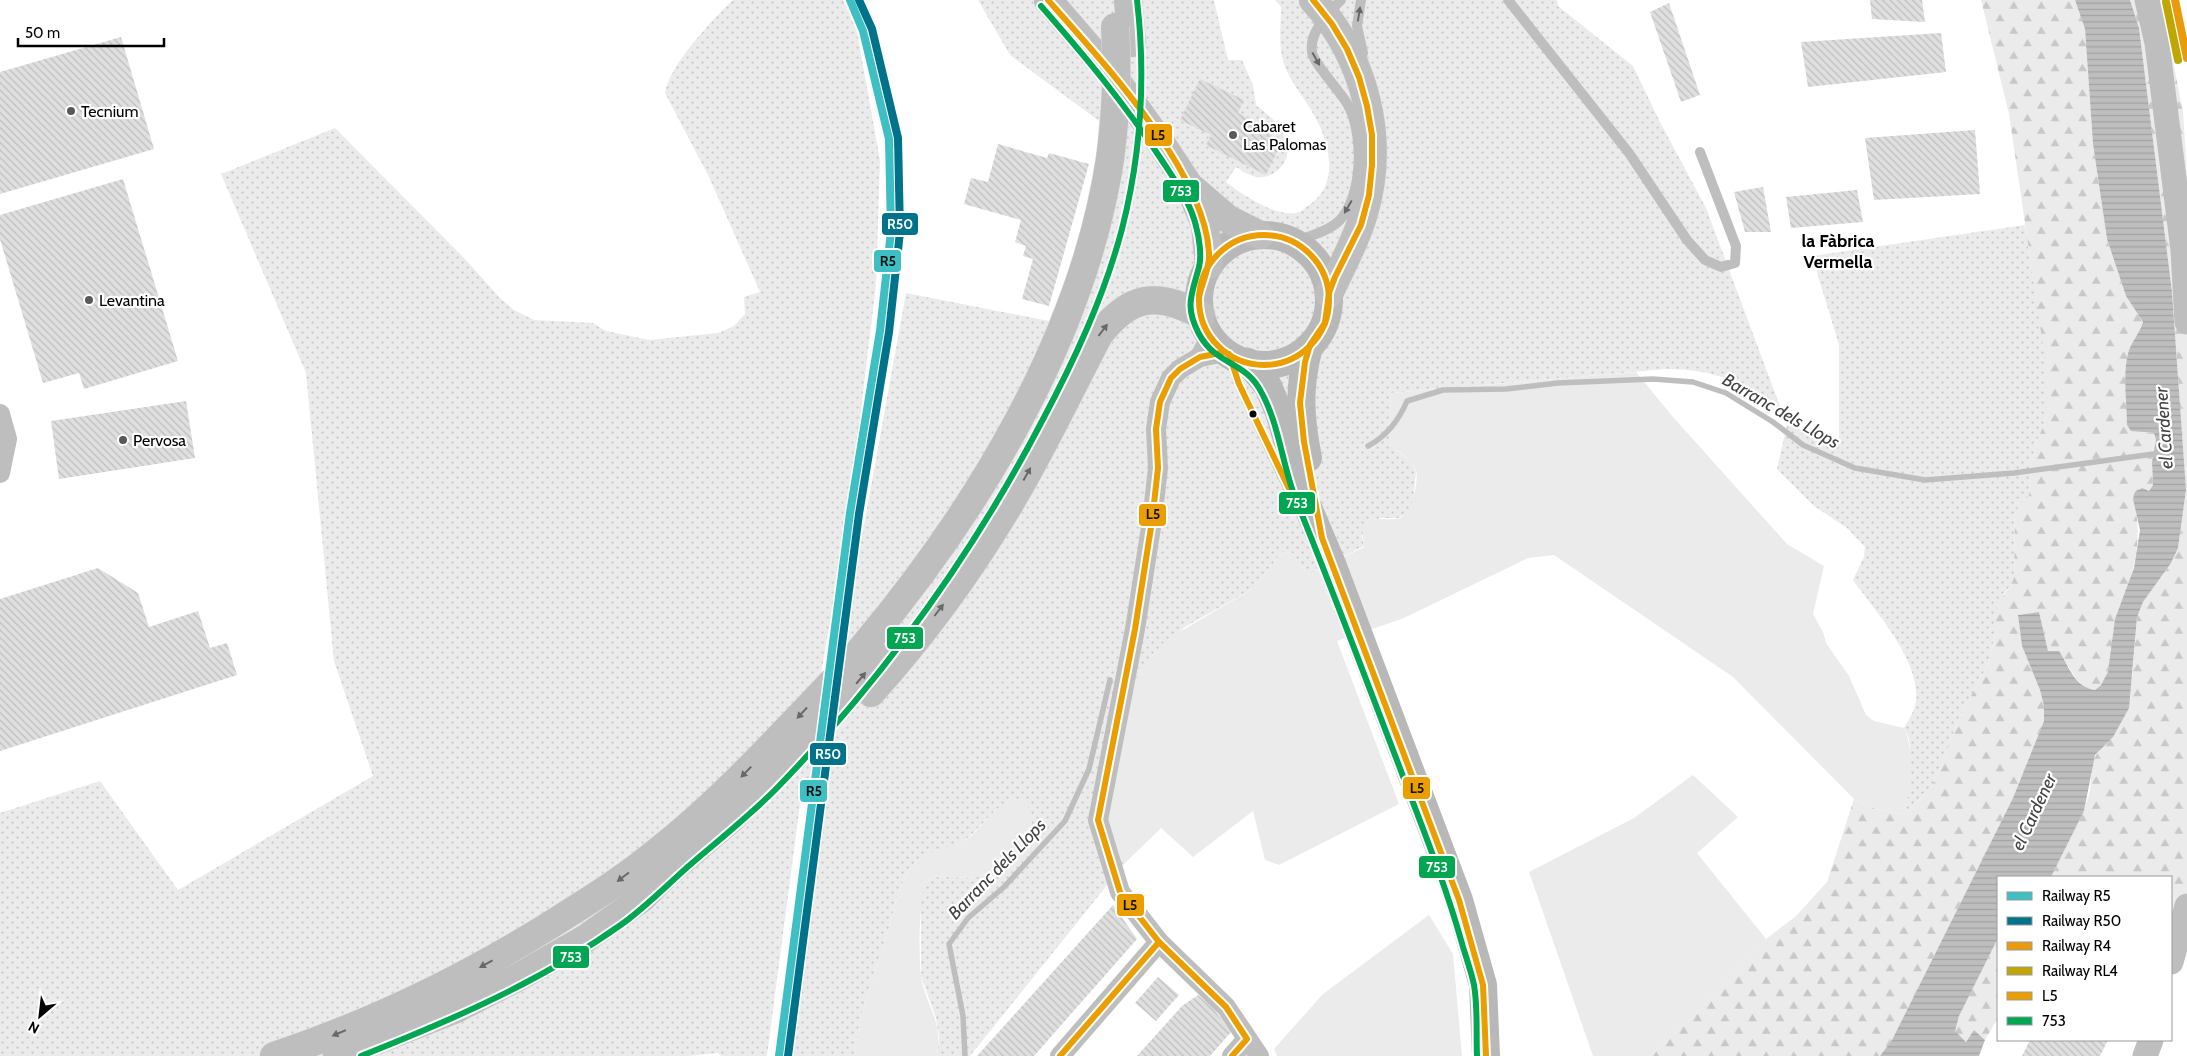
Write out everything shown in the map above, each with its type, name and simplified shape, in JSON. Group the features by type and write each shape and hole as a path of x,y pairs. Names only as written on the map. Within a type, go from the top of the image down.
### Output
{"highway":[{"path":"1048,0 1110,72 1188,184 1205,224 1209,265"},
{"path":"274,1056 322,1040 438,990 506,953 599,895 659,851 714,805 842,670 918,578 1003,450 1029,399 1075,295 1102,205 1118,165 1131,121 1123,35 1112,0"},
{"path":"1123,35 1128,0"},
{"path":"1327,5 1362,81 1368,103 1373,142 1368,197 1354,241 1329,294"},
{"path":"642,898 666,874 732,818 804,746 906,622 993,496 1032,424 1083,316 1108,245 1119,205 1118,165"},
{"path":"1188,184 1228,219 1260,235"},
{"path":"337,1056 456,1009 522,975 585,939 701,858 790,779 855,712 914,641 997,524 1040,452 1099,335 1119,312 1135,303 1153,299 1174,303 1219,346"}],"main road":[{"path":"1322,538 1301,408 1300,386 1309,347 1325,322 1329,294 1325,276 1315,260 1294,242 1275,236 1260,235 1245,238 1231,244 1218,253 1209,265 1200,289 1219,346 1268,386 1279,412 1304,498 1322,538 1459,900 1483,985 1486,1056"},
{"path":"1219,346 1259,365 1281,363 1309,347"}],"street":[{"path":"2147,0 2157,43 2180,230 2187,322"},
{"path":"1219,346 1171,378 1160,402 1156,429 1158,468 1152,521 1135,629 1098,820 1120,892 1159,942 1226,1007 1259,1056"},
{"path":"0,414 7,439 0,473"},
{"path":"2172,958 2187,906"},
{"path":"1060,1056 1159,942"},
{"path":"1232,1056 1247,1039"},
{"path":"2145,1056 2151,1041"}],"lane":[{"path":"1361,0 1357,26 1359,43 1366,61"},
{"path":"1508,0 1629,153 1687,240 1705,260 1721,267 1735,263 1736,246 1700,152"},
{"path":"1294,242 1326,230 1338,222 1354,198 1357,177 1358,153 1355,124 1348,106 1312,53 1312,40 1327,5"},
{"path":"1368,197 1381,150 1381,127 1374,88"}],"green space":[{"path":"733,0 843,0 857,32 880,160 876,285 850,501 821,675 841,652 906,293 1049,321 1077,250 1097,169 1099,121 1010,55 978,0 1214,0 1228,60 1242,60 1253,85 1256,105 1271,117 1279,127 1283,133 1288,152 1284,164 1269,175 1257,177 1236,167 1226,182 1242,194 1264,206 1276,211 1296,213 1317,198 1325,186 1329,165 1328,153 1321,130 1311,110 1289,76 1284,64 1280,43 1281,7 1275,0 1557,0 1558,6 1633,66 1660,122 1706,208 1787,425 1762,399 1748,389 1718,376 1684,370 1666,369 1391,393 1389,443 1411,462 1416,471 1413,503 1408,513 1399,518 1380,518 1362,535 1364,546 1307,575 1293,553 1282,552 1254,588 1185,627 1153,654 1135,682 1112,839 1124,864 970,1056 937,1056 939,1037 936,1018 921,976 921,901 925,884 932,877 975,877 983,875 998,866 1012,854 1029,834 1021,799 999,808 964,841 920,859 908,873 896,900 886,939 867,997 856,1042 855,1056 786,1056 828,761 802,789 767,1056 721,1056 718,1053 689,1056 0,1056 0,813 100,781 178,890 373,776 334,661 306,373 221,174 335,128 465,259 500,298 514,310 534,320 593,323 606,331 649,340 718,333 734,326 745,314 744,297 760,292 709,177 665,93 674,69 683,56 704,30"},
{"path":"1981,0 2075,0 2085,29 2093,144 2107,239 2126,296 2143,322 2129,350 2126,371 2131,402 2139,432 2154,433 2156,440 2152,462 2153,485 2149,492 2133,499 2138,533 2136,556 2127,589 2116,618 2110,666 2102,683 2095,690 2089,689 2077,680 2064,659 2048,651 2039,612 2018,615 2022,646 2040,690 2044,706 2044,721 2013,798 1892,1040 1880,1056 1649,1056 1698,1012 1766,939 1796,916 1827,882 1854,799 1878,810 1906,814 1933,785 1959,718 1989,663 1995,634 1997,603 2011,586 2014,577 2015,509 2029,496 2031,465 2036,444 2047,416 2046,366 2009,114"},
{"path":"2130,0 2161,0 2183,112 2187,174 2187,950 2172,944 2172,876 2052,876 2084,811 2090,791 2092,762 2100,749 2113,737 2132,678 2137,617 2143,602 2171,563 2178,548 2186,490 2172,292 2139,28"},
{"path":"2025,225 2047,366 2049,402 2047,416 2036,444 2031,465 2029,496 2015,509 2014,577 2011,586 2003,594 1989,663 1959,718 1933,785 1906,814 1910,748 1909,738 1904,728 1913,711 1916,700 1911,669 1904,653 1884,621 1853,580 1864,557 1865,547 1847,528 1814,506 1777,469 1787,425 1839,443 1839,345 1812,256"},
{"path":"1636,372 1673,417 1787,544 1824,566 1813,614 1823,632 1826,643 1849,676 1866,715 1874,721 1904,728 1908,738 1910,759 1906,814 1878,810 1854,799 1733,677 1554,555 1528,558 1404,618 1337,641 1399,804 1279,865 1265,860 1253,811 1193,857 1161,828 1124,864 1112,839 1107,810 1135,682 1146,663 1166,640 1254,588 1282,552 1293,553 1307,575 1364,547 1362,525 1369,519 1393,519 1404,515 1414,496 1417,475 1416,470 1404,455 1389,443 1391,393"},
{"path":"1693,775 1738,817 1697,853 1766,939 1698,1012 1649,1056 1593,1056 1529,872 1634,818"},
{"path":"1021,799 1028,806 1032,815 1032,823 1023,841 1007,859 990,872 977,877 932,877 925,886 920,919 921,974 925,993 937,1025 937,1056 855,1056 856,1042 867,997 886,939 896,900 908,873 920,859 964,841 971,836 999,807 1013,800"},
{"path":"1429,915 1453,954 1462,1056 1277,1056 1274,1049 1323,994"},
{"path":"1997,940 1997,1020 1985,1040 1974,1030 1966,1042 1954,1032 1959,1016"}],"water":[{"name":"el Cardener","path":"2075,0 2130,0 2139,28 2172,292 2186,490 2178,548 2171,563 2143,602 2137,617 2129,708 2113,737 2095,755 2084,811 2052,876 1997,876 1997,940 1959,1016 1955,1031 1966,1042 1974,1030 1985,1040 1979,1056 1880,1056 1892,1040 2013,798 2044,721 2044,706 2040,690 2022,646 2018,615 2039,612 2048,651 2059,651 2073,675 2082,685 2095,690 2101,685 2108,672 2115,619 2134,568 2140,530 2133,499 2135,492 2142,488 2149,491 2153,485 2152,462 2156,440 2154,433 2131,431 2127,425 2125,377 2127,359 2129,350 2143,322 2126,296 2107,239 2093,144 2085,29"}],"building":[{"path":"1870,0 1922,0 1925,22 1872,19"},
{"path":"1669,3 1700,95 1681,102 1650,12"},
{"path":"1941,33 1946,72 1808,87 1801,42"},
{"name":"Tecnium","path":"121,37 154,149 0,194 0,72"},
{"path":"1200,79 1244,100 1238,113 1274,131 1268,144 1278,150 1266,175 1206,145 1211,135 1180,120"},
{"path":"1975,130 1980,194 1874,200 1865,138"},
{"path":"998,144 1047,158 1049,153 1089,164 1049,306 1022,299 1033,259 1023,256 1026,246 1015,242 1021,220 964,204 971,178 988,182"},
{"name":"Levantina","path":"123,179 178,361 84,389 79,373 43,383 0,239 0,215"},
{"path":"1763,187 1771,232 1745,232 1734,192"},
{"path":"1857,190 1863,222 1791,228 1786,197"},
{"name":"Pervosa","path":"186,401 195,458 59,479 51,421"},
{"path":"98,568 138,593 149,627 198,611 210,648 227,643 237,675 0,751 0,599"},
{"path":"1113,905 1137,939 1034,1056 977,1056"},
{"path":"1158,977 1179,995 1156,1021 1135,1003"},
{"path":"1198,995 1213,1008 1231,1032 1210,1056 1137,1056 1182,1006"},
{"path":"2030,1041 2108,1041 2100,1056 2022,1056"}],"waterway":[{"name":"Barranc dels Llops","path":"1368,446 1392,427 1407,401 1443,390 1506,389 1558,383 1653,379 1693,382 1726,393 1773,422 1803,445 1855,468 1925,480 2014,473 2161,453"},
{"name":"Barranc dels Llops","path":"965,1056 963,1016 949,944 968,918 1004,887 1065,821 1089,769 1110,680"}],"rail line":[{"name":"R5","path":"779,1056 850,513 880,331 891,231 889,139 863,31 850,0"},
{"name":"R50","path":"788,1056 859,514 889,332 900,232 898,138 872,29 859,0"},
{"name":"R4","path":"2175,0 2187,58"},
{"name":"RL4","path":"2166,2 2178,60"}],"transit line":[{"name":"L5","path":"1048,0 1095,53 1147,118 1190,187 1203,221 1209,253 1207,270 1199,297"},
{"name":"753","path":"361,1056 496,998 592,945 631,917 775,790 851,706 921,616 985,522 1041,423 1087,328 1115,254 1134,172 1140,115 1141,58 1137,0"},
{"name":"L5","path":"1313,0 1332,24 1347,49 1359,77 1372,135 1372,165 1369,195 1361,225 1335,277 1329,293 1325,323 1310,345 1305,362 1300,403 1304,442 1322,538 1459,900 1483,985 1486,1056"},
{"name":"753","path":"1041,6 1119,99 1171,174 1190,208 1197,230 1200,252 1200,263 1191,300 1194,324 1213,352 1253,379 1272,416 1293,491 1423,829 1454,918 1474,985 1477,1056"},
{"name":"L5","path":"1264,235 1277,236 1289,240 1310,254 1324,275 1328,287 1329,300 1328,313 1324,325 1310,346 1289,360 1277,364 1264,365 1251,364 1239,360 1218,346 1204,325 1200,313 1199,300 1200,287 1204,275 1218,254 1239,240 1251,236 1264,235"},
{"name":"L5","path":"1225,352 1200,357 1180,369 1171,378 1160,402 1156,429 1158,468 1152,521 1135,629 1098,820 1120,892 1159,942 1226,1007 1247,1039 1232,1056"},
{"name":"L5","path":"1229,354 1239,384 1295,501"},
{"name":"L5","path":"1060,1056 1159,942"}],"place":[{"name":"Tecnium","path":"71,111"},
{"name":"Cabaret Las Palomas","path":"1233,135"},
{"name":"Levantina","path":"89,300"},
{"name":"Pervosa","path":"123,440"}],"district":[{"name":"la Fàbrica Vermella","path":"1838,251"}]}
